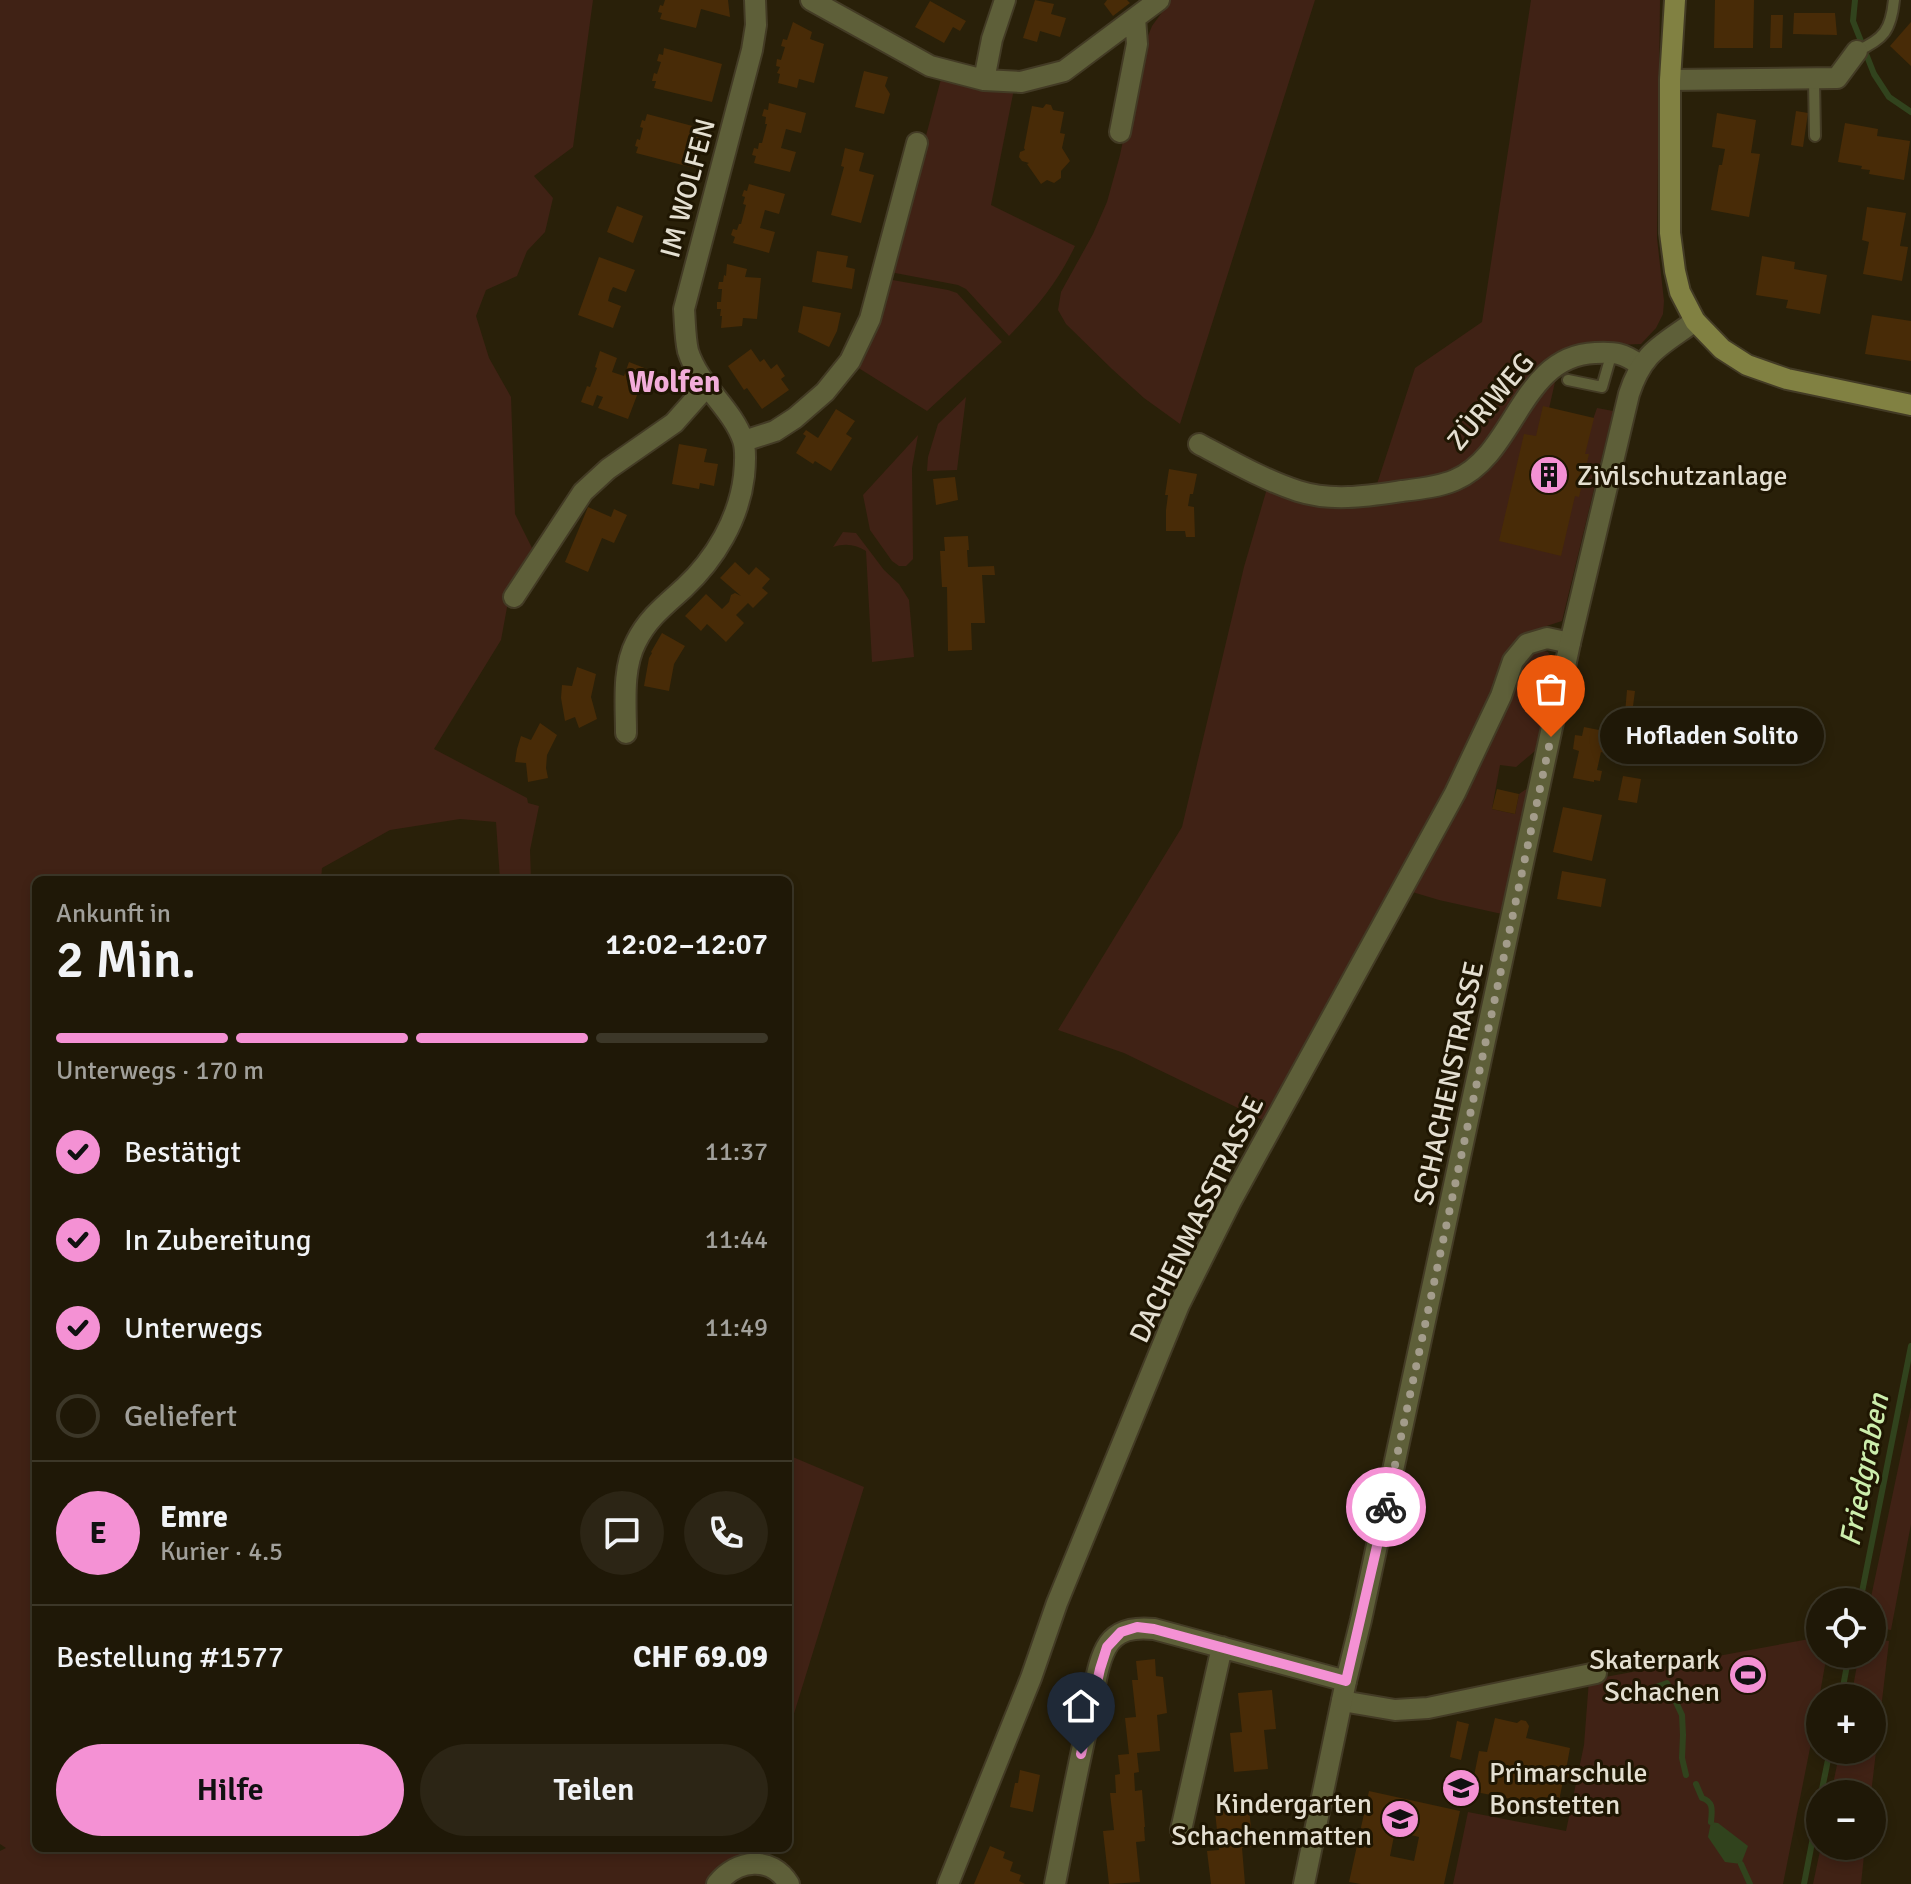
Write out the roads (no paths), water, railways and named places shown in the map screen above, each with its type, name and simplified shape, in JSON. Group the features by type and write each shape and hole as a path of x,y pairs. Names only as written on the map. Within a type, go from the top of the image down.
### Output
{"main road":[{"path":"1675,0 1670,80 1672,253 1680,292 1695,321 1722,349 1747,365 1787,379 1911,405"}],"street":[{"name":"IM WOLFEN","path":"744,441 706,387 688,351 684,309 752,50 756,25 755,0"},
{"path":"811,0 930,66 984,80 1021,82 1064,71 1159,0"},
{"path":"984,80 992,39 1005,0"},
{"path":"1120,132 1137,44 1135,18"},
{"path":"1670,80 1837,78 1864,48"},
{"path":"626,733 628,665 634,645 655,613 702,570 718,548 739,500 744,475 744,441 775,431 795,418 825,392 850,361 870,319 917,143"},
{"name":"SCHACHENSTRASSE","path":"1304,1884 1570,643 1629,394 1640,365 1656,349 1695,321"},
{"path":"1612,352 1626,355 1640,365"},
{"name":"ZÜRIWEG","path":"1199,444 1267,479 1301,492 1362,497 1434,486 1457,479 1478,466 1492,451 1544,375 1565,360 1586,353 1612,352"},
{"path":"514,597 583,492 608,469 674,423 706,387"},
{"name":"DACHENMASSTRASSE","path":"948,1884 1031,1678 1057,1603 1179,1305 1224,1214 1455,793 1501,696 1513,661 1527,644 1547,638 1570,643"},
{"path":"1055,1884 1100,1669 1107,1647 1121,1632 1137,1627 1154,1629 1222,1647 1395,1710 1428,1708 1596,1673"},
{"path":"1181,1830 1222,1647"},
{"path":"717,1884 724,1875 741,1865 761,1863 782,1873 789,1884"}],"lane":[{"path":"1864,48 1887,31 1894,0"},
{"path":"1814,79 1815,136"},
{"path":"1568,380 1602,387 1612,352"}],"waterway":[{"path":"1855,0 1853,21 1874,74 1889,97 1911,112"},
{"name":"Friedgraben","path":"1863,1588 1911,1346"},
{"name":"Friedgraben","path":"1844,1684 1846,1668"},
{"path":"1634,1695 1667,1683 1682,1715 1682,1758 1686,1775"},
{"name":"Friedgraben","path":"1824,1780 1827,1764"},
{"path":"1696,1784 1702,1798 1710,1804 1711,1822"},
{"name":"Friedgraben","path":"1804,1884 1809,1860"},
{"path":"1741,1864 1750,1884"}],"place":[{"name":"Zivilschutzanlage","path":"1549,475"},
{"name":"Hofladen Solito","path":"1551,737"},
{"name":"Skaterpark Schachen","path":"1748,1675"},
{"name":"Primarschule Bonstetten","path":"1461,1788"},
{"name":"Kindergarten Schachenmatten","path":"1400,1819"}],"district":[{"name":"Wolfen","path":"674,382"}]}
